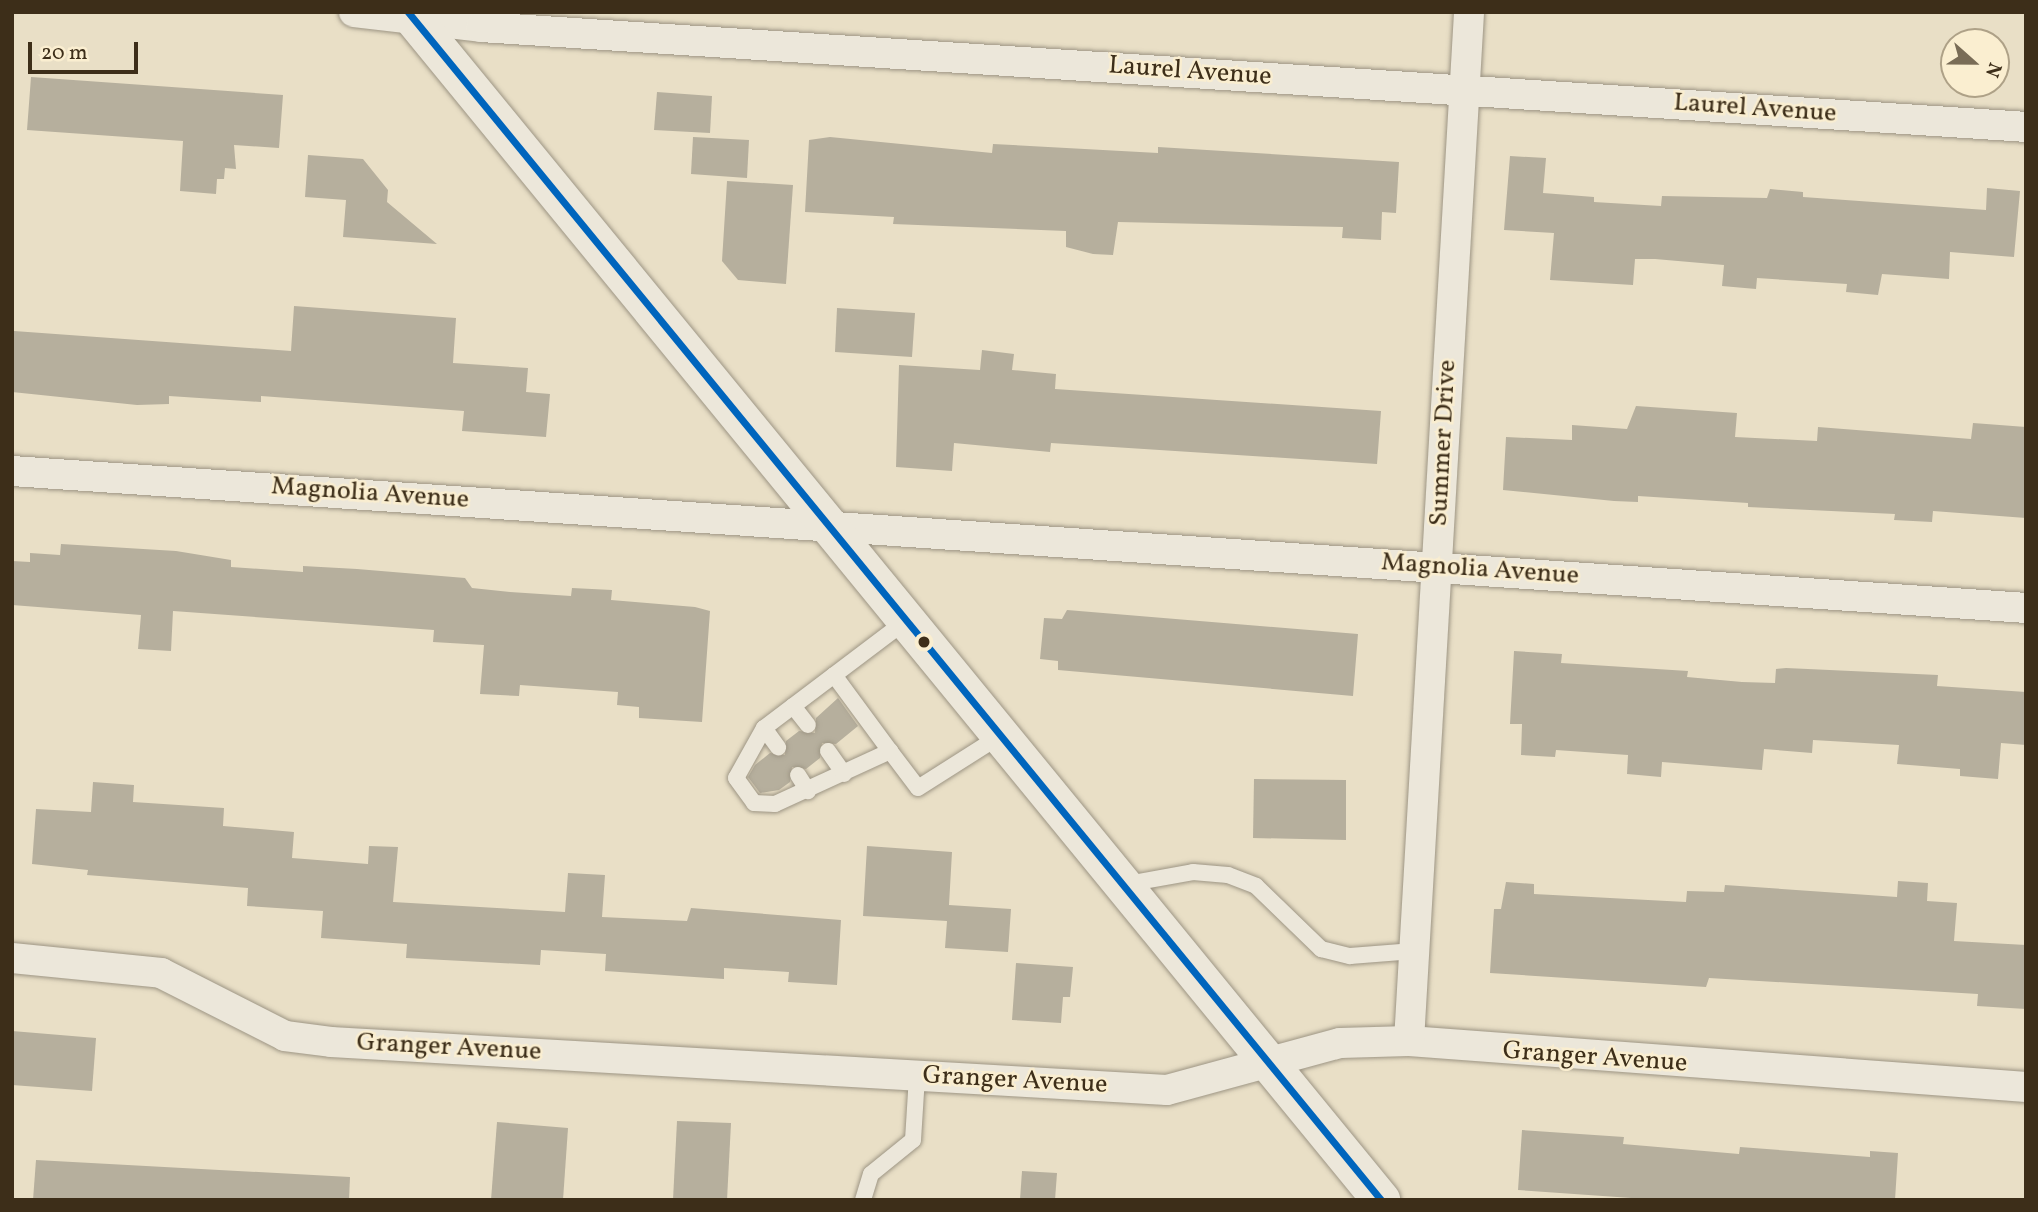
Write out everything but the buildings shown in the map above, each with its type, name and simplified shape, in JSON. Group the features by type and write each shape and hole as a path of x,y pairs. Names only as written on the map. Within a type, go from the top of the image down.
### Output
{"main road":[{"path":"411,16 1127,884 1381,1200"}],"street":[{"name":"Laurel Avenue","path":"354,12 2026,127"},
{"name":"Summer Drive","path":"1409,1041 1469,12"},
{"name":"Magnolia Avenue","path":"12,471 2026,608"},
{"name":"Granger Avenue","path":"12,958 161,973 285,1036 331,1042 1167,1090 1340,1043 1409,1041 2026,1087"}],"lane":[{"path":"890,751 775,804 754,803 736,778 764,728 909,619"},
{"path":"834,676 918,788 1003,734"},
{"path":"793,706 808,724"},
{"path":"764,728 778,747"},
{"path":"828,751 844,774"},
{"path":"798,775 808,791"},
{"path":"1127,884 1193,872 1228,874 1256,886 1321,949 1350,956 1413,951"},
{"path":"863,1200 871,1174 913,1140 917,1076"}],"transit line":[{"path":"408,12 1381,1200"}]}
